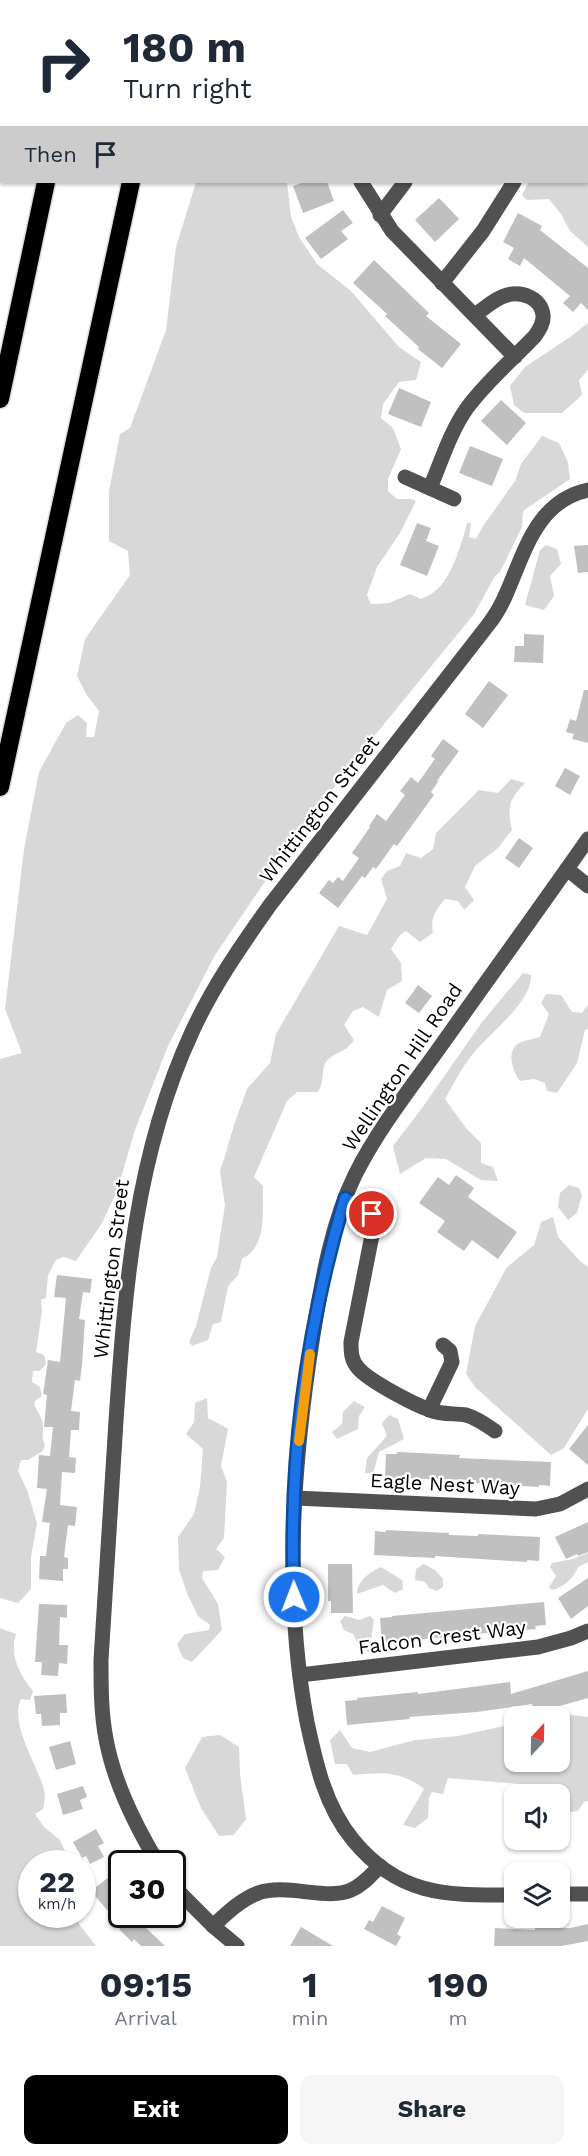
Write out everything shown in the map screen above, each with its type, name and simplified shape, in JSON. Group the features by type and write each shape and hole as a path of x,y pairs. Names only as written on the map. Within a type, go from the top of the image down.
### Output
{"highway":[{"path":"0,399 46,183"},
{"path":"0,787 131,183"}],"street":[{"path":"362,183 380,215 406,247 476,315 515,357"},
{"path":"380,215 404,183"},
{"path":"442,284 483,231 513,183"},
{"path":"430,488 449,441 466,410 476,396 541,327 544,316 534,300 516,293 504,296 476,315"},
{"path":"405,477 454,499"},
{"name":"Whittington Street","path":"150,1850 121,1789 106,1741 101,1693 101,1660 123,1316 132,1238 142,1182 156,1128 191,1034 208,1000 240,947 270,905 488,625 507,592 526,545 544,517 562,501 588,490"},
{"name":"Wellington Hill Road","path":"504,1895 456,1895 414,1886 395,1877 380,1866 352,1839 337,1817 318,1773 300,1675 294,1580 295,1498 302,1417 317,1308 325,1268 345,1198 366,1156 390,1117 588,839"},
{"path":"567,870 588,886"},
{"path":"345,1198 366,1209 375,1220 351,1342 351,1356 356,1367 367,1377 429,1410 468,1416 495,1431"},
{"path":"429,1410 452,1362 450,1351 443,1345"},
{"name":"Eagle Nest Way","path":"295,1498 536,1509 560,1504 588,1489"},
{"name":"Falcon Crest Way","path":"300,1675 538,1647 571,1638 588,1630"},
{"path":"213,1926 232,1908 259,1893 276,1890 338,1893 350,1891 362,1884 380,1866"},
{"path":"570,1894 588,1894"},
{"path":"186,1899 237,1946"}],"shaded area":[{"path":"196,183 287,183 291,217 299,237 317,264 351,291 399,347 421,362 416,380 399,382 383,404 381,418 393,428 401,449 388,479 388,491 397,499 416,501 400,533 377,567 367,595 371,604 389,603 410,594 421,599 440,586 455,560 467,523 471,523 469,537 476,539 515,481 521,464 542,436 559,443 568,462 570,479 523,511 522,527 500,572 495,576 474,614 353,762 277,864 215,955 168,1046 135,1130 117,1191 102,1223 76,1261 64,1257 56,1260 48,1275 46,1298 41,1300 42,1311 36,1352 44,1355 46,1364 40,1371 33,1371 32,1382 40,1387 42,1396 34,1402 42,1420 45,1445 43,1451 28,1460 21,1460 18,1471 27,1490 37,1523 31,1557 31,1589 18,1603 0,1598 0,1059 22,1053 5,1009 24,849 39,772 66,723 78,715 87,723 86,737 94,737 99,711 86,694 77,676 85,639 130,575 128,551 109,541 109,491 120,434 130,428 166,330 176,247"},
{"path":"528,183 588,183 588,247 570,231 561,214 549,199 527,200 522,195"},
{"path":"588,323 588,370 579,380 582,395 562,413 524,413 514,405 510,386 525,367"},
{"path":"546,545 557,549 561,564 550,576 554,596 544,610 525,605 540,550"},
{"path":"511,779 525,783 511,804 512,830 498,848 475,866 465,887 474,900 464,910 458,901 445,899 434,915 433,933 420,942 406,931 400,935 391,949 401,963 402,981 387,990 379,1017 363,1007 353,1011 344,1025 354,1040 328,1060 318,1092 297,1092 287,1101 254,1177 263,1186 263,1217 260,1237 256,1246 242,1259 238,1275 228,1286 221,1322 213,1324 208,1340 192,1346 189,1342 196,1326 211,1268 217,1257 225,1205 220,1172 247,1089 270,1063 276,1034 339,926 367,935 387,899 381,879 387,871 400,866 406,853 421,858 433,849 436,833 479,790 498,793"},
{"path":"523,973 531,975 524,997 469,1059 445,1099 466,1128 481,1143 481,1163 493,1167 498,1181 481,1180 446,1159 426,1158 400,1174 393,1146 482,1022"},
{"path":"546,994 561,995 572,1012 582,1013 588,1005 588,1029 585,1030 577,1063 557,1093 547,1091 545,1083 534,1079 520,1081 512,1060 516,1045 540,1037 549,1014 541,1003"},
{"path":"569,1185 579,1188 582,1195 577,1213 568,1220 558,1207 560,1193"},
{"path":"553,1217 558,1237 588,1267 588,1409 564,1448 551,1455 476,1388 466,1374 475,1326 507,1267 534,1245 541,1222"},
{"path":"207,1398 208,1418 228,1429 221,1466 227,1482 224,1538 216,1549 225,1557 218,1570 203,1571 202,1578 218,1604 222,1630 192,1662 183,1658 177,1644 185,1634 209,1630 210,1625 198,1616 187,1593 179,1570 178,1537 194,1514 200,1487 203,1449 186,1434 194,1422 195,1403"},
{"path":"354,1401 365,1407 359,1416 358,1429 337,1439 332,1432 342,1424 343,1412"},
{"path":"389,1415 398,1419 404,1439 379,1452 373,1474 365,1473 367,1458 387,1436 382,1423"},
{"path":"588,1553 588,1562 578,1567 568,1582 556,1589 552,1590 549,1587 556,1576 550,1567 552,1563"},
{"path":"424,1564 435,1570 443,1579 443,1587 437,1591 429,1588 425,1582 415,1580 416,1569"},
{"path":"381,1567 402,1580 403,1589 395,1593 383,1585 357,1594 362,1581"},
{"path":"345,1616 359,1620 370,1616 374,1620 369,1652 360,1648 353,1634 344,1630 340,1621"},
{"path":"0,1628 16,1634 14,1650 17,1664 33,1691 30,1700 21,1699 18,1709 21,1732 45,1792 43,1809 35,1814 44,1827 60,1840 64,1850 18,1850 18,1928 82,1928 96,1946 0,1946"},
{"path":"570,1715 588,1717 588,1801 584,1802 578,1811 570,1812 570,1784 519,1784 448,1778 443,1794 432,1792 429,1798 428,1818 415,1828 403,1825 424,1789 416,1783 391,1774 353,1775 347,1764 335,1764 330,1740 340,1730 352,1748 370,1752 415,1740 458,1736 504,1726 504,1772 570,1772"},
{"path":"220,1735 239,1747 246,1819 234,1835 219,1836 201,1808 185,1768 202,1737"}],"building":[{"path":"302,183 327,183 334,201 303,213 293,186"},
{"path":"439,198 459,219 435,242 415,220"},
{"path":"343,210 353,223 341,231 348,239 321,259 305,238"},
{"path":"518,213 542,226 540,230 588,268 588,310 581,303 573,312 563,303 570,296 524,258 520,266 508,259 514,248 503,242"},
{"path":"374,260 429,313 426,316 461,344 442,368 418,349 419,347 385,316 387,314 353,283"},
{"path":"399,388 431,402 421,427 388,414"},
{"path":"501,400 526,423 507,445 481,421"},
{"path":"470,446 503,459 492,486 459,473"},
{"path":"417,523 431,528 426,541 439,546 427,576 400,565"},
{"path":"588,545 588,572 578,573 574,546"},
{"path":"524,634 544,635 543,663 514,662 515,646 524,646"},
{"path":"489,681 508,695 483,728 465,714"},
{"path":"584,690 588,690 588,743 572,739 574,734 566,732 570,719 576,721"},
{"path":"443,739 459,751 437,781 431,792 434,795 397,846 394,844 376,869 373,867 365,878 362,876 338,908 319,893 329,880 333,883 338,877 343,881 359,858 352,853 377,814 386,821 405,795 400,791 411,777 418,783 435,759 431,756"},
{"path":"565,768 580,776 570,795 555,786"},
{"path":"519,838 533,848 519,868 505,858"},
{"path":"418,985 432,996 419,1013 405,1003"},
{"path":"456,1175 474,1188 468,1197 517,1232 498,1259 472,1240 464,1251 437,1232 445,1221 419,1203 438,1177 449,1185"},
{"path":"57,1275 92,1279 90,1293 83,1292 79,1319 85,1320 82,1365 80,1381 75,1380 71,1411 80,1412 79,1430 71,1430 69,1457 76,1458 75,1473 62,1472 60,1505 77,1507 75,1526 68,1525 64,1557 68,1558 68,1569 63,1569 63,1581 39,1579 40,1556 46,1556 50,1523 42,1522 47,1489 37,1488 39,1455 50,1456 53,1427 44,1427 47,1395 43,1394 48,1360 60,1362 66,1298 54,1297"},
{"path":"588,1425 588,1465 569,1449"},
{"path":"397,1452 460,1455 459,1458 551,1462 550,1486 476,1483 476,1480 385,1478 386,1454 397,1454"},
{"path":"588,1522 588,1552 566,1559 555,1537"},
{"path":"386,1530 449,1533 449,1535 540,1537 539,1561 374,1555 375,1531 386,1532"},
{"path":"328,1564 352,1564 353,1613 331,1613 331,1601 328,1601"},
{"path":"588,1578 588,1606 571,1619 558,1598"},
{"path":"544,1602 546,1625 535,1626 536,1629 473,1634 473,1632 382,1643 380,1618"},
{"path":"39,1604 67,1605 67,1618 60,1617 59,1645 68,1645 67,1664 59,1663 58,1676 41,1675 42,1662 35,1662"},
{"path":"588,1671 588,1698 560,1706 533,1706 532,1704 504,1706 504,1708 477,1712 347,1725 345,1701 357,1700 357,1698 418,1692 418,1694 510,1682 511,1694"},
{"path":"66,1694 67,1713 60,1713 60,1725 42,1726 41,1714 36,1714 34,1696"},
{"path":"70,1741 76,1764 56,1770 49,1747"},
{"path":"83,1786 87,1797 80,1800 83,1809 63,1815 57,1794"},
{"path":"96,1829 104,1843 98,1846 104,1857 96,1861 96,1850 78,1850 73,1842"},
{"path":"108,1878 107,1910 96,1897 96,1887"},
{"path":"382,1906 405,1918 397,1934 401,1937 396,1946 364,1929 369,1920 373,1922"},
{"path":"588,1924 588,1941 562,1946 494,1946 495,1928 535,1930 535,1928 570,1928"},
{"path":"301,1927 333,1946 290,1946"},
{"path":"146,1928 165,1946 141,1946 134,1939 132,1942 119,1929"}],"slow traffic":[{"path":"299,1441 310,1354"}],"route":[{"path":"294,1597 298,1450 309,1358 325,1268 345,1198 372,1214"}]}
